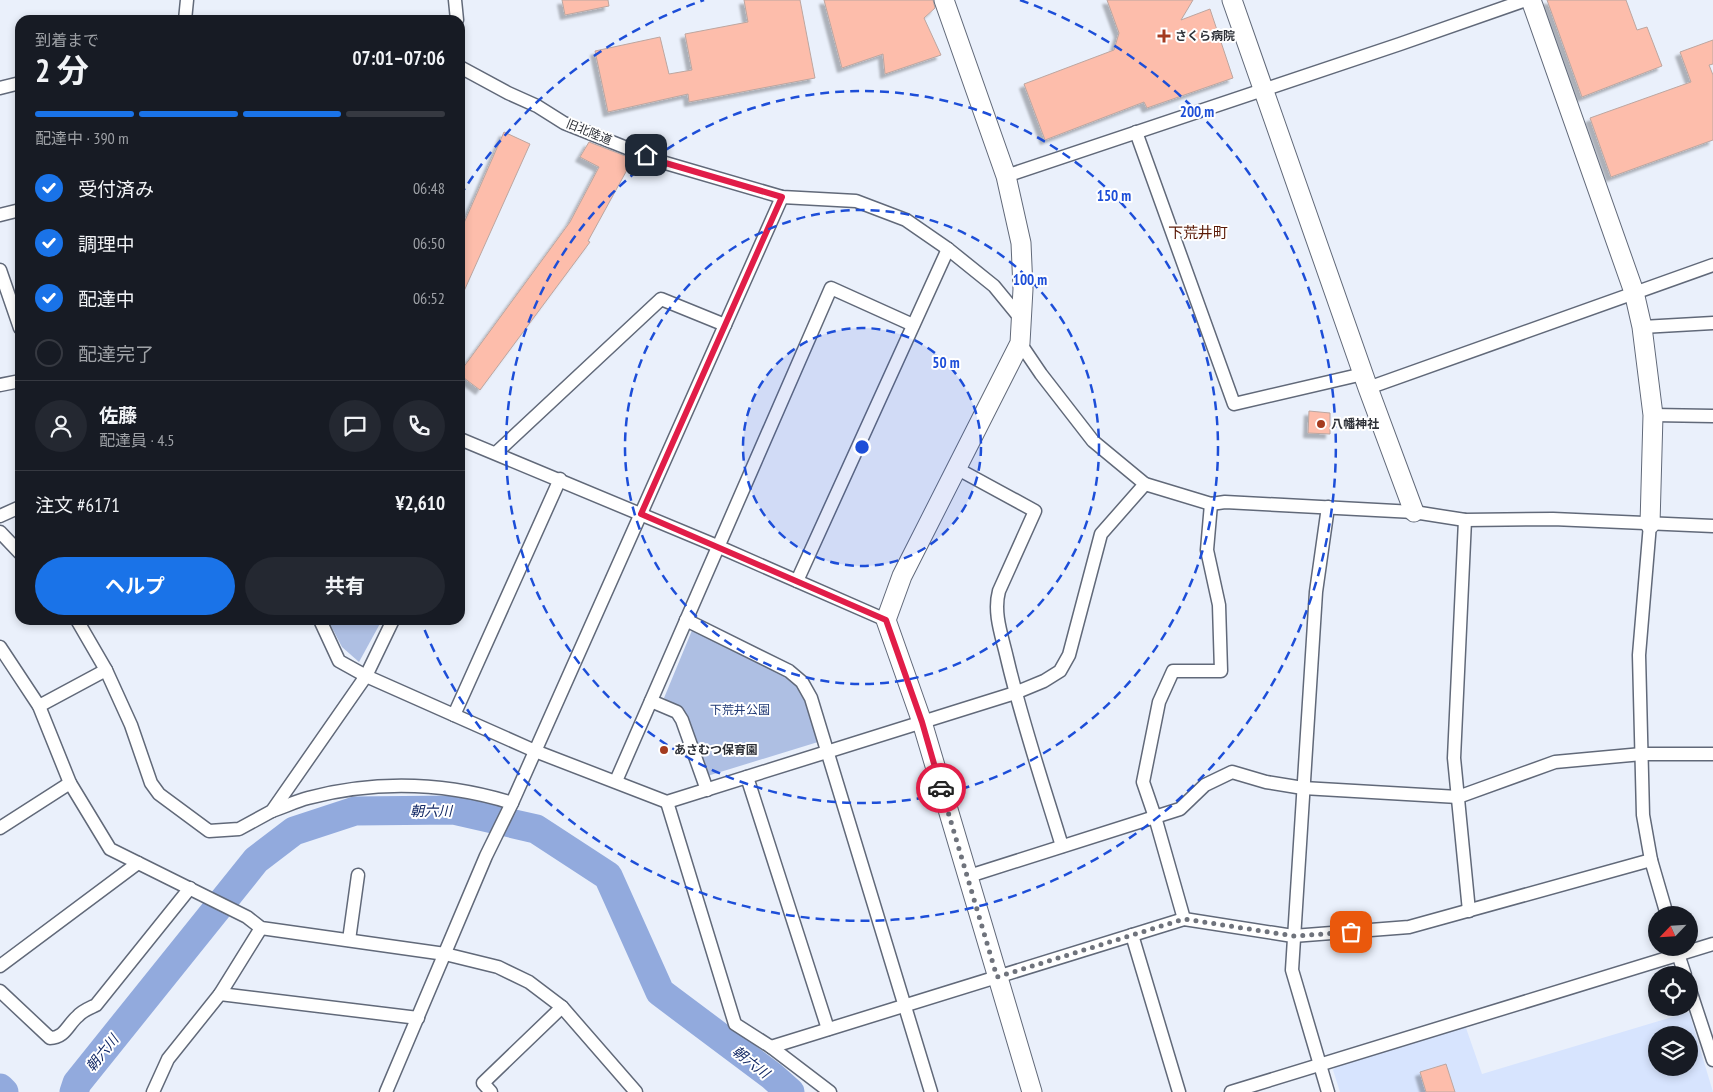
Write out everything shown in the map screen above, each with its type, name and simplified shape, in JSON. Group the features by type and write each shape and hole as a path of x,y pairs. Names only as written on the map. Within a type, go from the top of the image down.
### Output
{"street":[{"path":"186,15 187,0"},
{"path":"455,0 456,15"},
{"path":"944,0 1006,176 1021,243 1020,343 902,576 886,620 922,722 966,877 1032,1092"},
{"path":"1232,0 1414,512"},
{"path":"1006,176 1526,0"},
{"path":"1531,0 1634,292 1642,328 1653,414 1650,524 1639,655 1643,815 1651,860 1664,906"},
{"name":"旧北陸道","path":"465,70 536,106 564,123 662,162 782,197 856,201 906,220 948,248 994,286 1021,319"},
{"path":"0,88 15,85"},
{"path":"1136,132 1234,404 1366,381 1713,265"},
{"path":"386,1092 486,856 510,807 782,197"},
{"path":"0,216 15,212"},
{"path":"797,581 948,248"},
{"path":"0,270 15,314"},
{"path":"616,781 831,288 913,325"},
{"path":"496,453 661,299 725,325"},
{"path":"1642,328 1713,323"},
{"path":"1020,343 1041,374 1093,441 1145,484 1211,504 1225,502 1414,512 1465,520 1553,519 1713,526"},
{"path":"0,385 15,382"},
{"path":"1653,414 1713,416"},
{"path":"465,441 560,479 886,620"},
{"path":"956,468 1035,511 999,590 996,604 1015,692 1062,846"},
{"path":"454,715 560,479"},
{"path":"322,625 339,661 366,676 535,751 666,802 1015,692 1044,681 1060,671 1069,655 1101,534 1145,484"},
{"path":"1184,919 1155,817 1142,782 1159,702 1173,671 1221,671 1219,605 1207,550 1211,504"},
{"path":"1328,507 1316,592 1292,970 1328,1092"},
{"path":"0,516 15,509"},
{"path":"1465,520 1454,758 1469,911"},
{"path":"0,532 15,548"},
{"path":"686,620 789,671 802,682 811,698 931,1092"},
{"path":"80,625 106,670 131,724 151,783 159,794 209,831 239,829 272,811 307,798 349,789 405,784 449,788 483,794 510,807"},
{"path":"272,811 366,676 392,625"},
{"path":"0,647 40,706 70,782 110,849 247,917 261,928 445,954 498,967 529,982 562,1007 636,1092"},
{"path":"40,706 106,670"},
{"path":"651,701 677,712 682,720 706,790"},
{"path":"966,877 1180,809 1205,785 1232,772 1266,782 1303,788 1458,797 1556,762 1642,754 1713,754"},
{"path":"746,777 828,1029"},
{"path":"0,828 70,782"},
{"path":"666,802 735,1024 771,1047 830,1092"},
{"path":"771,1047 1184,919 1294,936 1409,928 1651,860"},
{"path":"0,966 138,863"},
{"path":"349,940 358,875"},
{"path":"0,991 50,1038 57,1038 64,1033 78,1015 96,1005 195,891"},
{"path":"153,1092 168,1059 220,994 261,928"},
{"path":"1132,935 1179,1092"},
{"path":"1698,947 1713,944"},
{"path":"1231,1092 1661,956"},
{"path":"220,994 418,1018"},
{"path":"491,1092 483,1084 562,1007"},
{"path":"1698,1014 1713,1060"}],"shaded area":[{"path":"1676,1016 1690,1016 1693,1026 1648,1026 1648,1076 1698,1076 1698,1042 1713,1092 1340,1092 1333,1070 1338,1062 1465,1025 1482,1074"}],"green space":[{"path":"331,625 379,625 359,662 342,647"},
{"name":"下荒井公園","path":"693,628 788,676 802,691 818,742 704,777 686,714 664,698"}],"building":[{"path":"562,0 608,0 609,6 565,15"},
{"path":"744,0 800,0 815,78 689,102 688,94 608,112 595,51 660,37 669,74 692,70 685,34 748,22"},
{"path":"824,0 933,0 935,8 924,18 941,55 885,74 883,54 842,68"},
{"path":"1107,0 1193,0 1181,20 1210,9 1233,78 1147,108 1144,102 1045,140 1024,84 1114,50 1119,33"},
{"path":"1547,0 1626,0 1637,30 1647,27 1662,66 1582,97"},
{"path":"1713,40 1713,64 1709,65 1713,75 1713,140 1611,177 1590,118 1691,82 1680,52"},
{"path":"504,132 530,144 465,289 465,221"},
{"path":"589,142 633,159 588,241 590,242 480,390 465,379 465,365 570,222 599,167 580,157"},
{"path":"1309,411 1330,413 1330,434 1308,433"},
{"path":"1446,1064 1455,1092 1426,1092 1420,1072"}],"waterway":[{"name":"朝六川","path":"74,1092 77,1083 256,860 294,831 355,811 454,810 536,829 608,876 660,992 772,1076 790,1092"},
{"path":"0,1088 4,1092"}],"way so far":[{"path":"941,788 997,977 1184,919 1294,936 1351,932"}],"place":[{"name":"さくら病院","path":"1164,36"},
{"name":"八幡神社","path":"1321,424"},
{"name":"あさむつ保育園","path":"664,750"}],"district":[{"name":"下荒井町","path":"1198,233"}],"route":[{"path":"646,155 662,162 782,197 641,514 886,620 922,722 941,788"}]}
